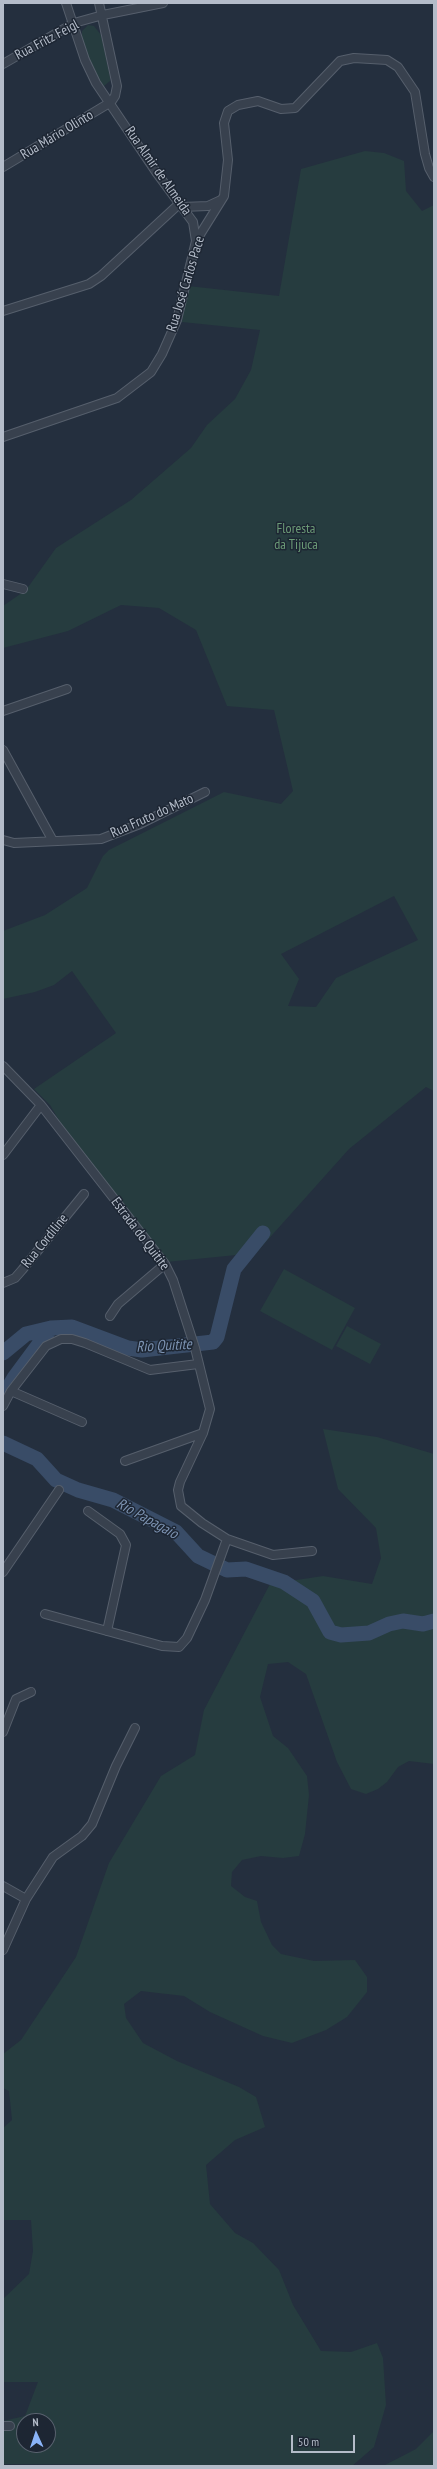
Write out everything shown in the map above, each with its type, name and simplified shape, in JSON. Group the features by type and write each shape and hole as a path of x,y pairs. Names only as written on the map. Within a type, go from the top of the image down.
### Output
{"street":[{"name":"Rua Mário Olinto","path":"3,167 111,102 103,95 85,60 74,23 66,3"},
{"path":"99,3 103,15 117,86 117,91 111,102"},
{"name":"Rua Fritz Feigl","path":"3,64 74,23 103,15 163,3"},
{"name":"Rua José Carlos Pace","path":"3,437 117,398 151,372 162,354 176,320 196,241 222,200 226,184 228,160 224,123 228,111 238,105 258,101 281,109 295,108 340,61 354,58 387,60 398,67 411,83 415,92 428,168 434,177"},
{"name":"Rua Almir de Almeida","path":"111,102 195,226 196,241"},
{"path":"3,311 89,284 101,276 180,205 200,207 222,200"},
{"path":"3,584 23,589"},
{"path":"3,711 67,689"},
{"path":"3,750 53,841"},
{"name":"Rua Fruto do Mato","path":"3,840 14,842 101,839 205,792"},
{"name":"Estrada do Quitite","path":"3,1066 41,1105 165,1264 173,1280 195,1348 210,1410 203,1433 180,1482 179,1498 181,1506 202,1523 227,1539 273,1554 312,1551"},
{"path":"3,1155 41,1105"},
{"name":"Rua Cordiline","path":"3,1283 15,1278 84,1194"},
{"path":"110,1316 118,1304 165,1264"},
{"path":"3,1406 7,1392 46,1346 66,1339 93,1346 150,1370 198,1364"},
{"path":"7,1392 82,1422"},
{"path":"125,1461 203,1433"},
{"path":"3,1572 59,1490"},
{"path":"88,1511 120,1534 126,1545 107,1631"},
{"path":"45,1614 162,1646 178,1647 187,1638 213,1578 227,1539"},
{"path":"3,1732 16,1699 31,1692"},
{"path":"3,1950 26,1899 54,1857 82,1836 92,1824 116,1766 135,1728"},
{"path":"3,1886 26,1899"}],"green space":[{"path":"88,25 94,26 101,35 110,77 110,81 104,86 98,83 82,39 82,31"},
{"name":"Floresta da Tijuca","path":"365,151 384,153 404,161 406,191 422,211 434,205 434,1091 426,1087 349,1149 256,1253 166,1262 63,1127 50,1105 34,1089 116,1033 72,971 54,985 35,992 3,999 3,931 45,915 87,888 103,856 109,850 224,792 281,804 293,791 274,710 227,706 196,630 159,608 121,605 68,631 3,648 3,606 26,590 56,548 131,500 191,448 207,425 235,399 251,370 260,330 182,322 188,286 279,296 301,169","holes":["394,896 418,940 336,978 316,1007 288,1006 299,979 281,954"]},
{"path":"284,1269 355,1308 332,1350 260,1311"},
{"path":"347,1326 381,1344 370,1364 336,1346"},
{"path":"323,1429 377,1437 434,1454 434,1764 409,1761 398,1767 387,1782 378,1789 366,1794 351,1789 337,1762 306,1674 288,1662 268,1664 260,1697 273,1736 288,1748 307,1776 309,1795 305,1834 299,1856 283,1858 261,1856 242,1860 232,1872 231,1886 245,1897 257,1901 261,1922 272,1945 281,1954 314,1961 355,1960 367,1977 367,1992 347,2017 326,2030 292,2043 263,2036 210,2012 184,1996 141,1991 124,2004 126,2018 143,2043 177,2061 239,2087 256,2097 265,2127 235,2140 206,2165 210,2204 235,2233 253,2243 279,2270 293,2305 321,2351 351,2352 377,2343 383,2358 386,2405 374,2447 352,2466 3,2464 3,2421 16,2418 16,2453 56,2453 56,2413 26,2413 38,2382 3,2382 3,2299 29,2274 33,2251 31,2220 3,2220 3,2128 12,2120 9,2091 3,2088 3,2054 21,2040 76,1957 109,1863 161,1776 195,1755 204,1710 270,1584 323,1576 372,1584 381,1558 376,1528 338,1489"},
{"path":"434,2431 434,2466 383,2466 416,2449"}],"waterway":[{"name":"Rio Quitite","path":"3,1353 26,1334 51,1328 72,1327 128,1348 142,1350 213,1342 217,1337 234,1269 263,1233"},
{"name":"Rio Papagaio","path":"3,1397 14,1378 51,1328"},
{"name":"Rio Papagaio","path":"3,1443 37,1459 56,1480 78,1490 113,1500 176,1532 198,1556 227,1570 246,1569 284,1582 313,1601 330,1632 341,1635 369,1633 389,1624 403,1621 423,1624 434,1621"}]}
